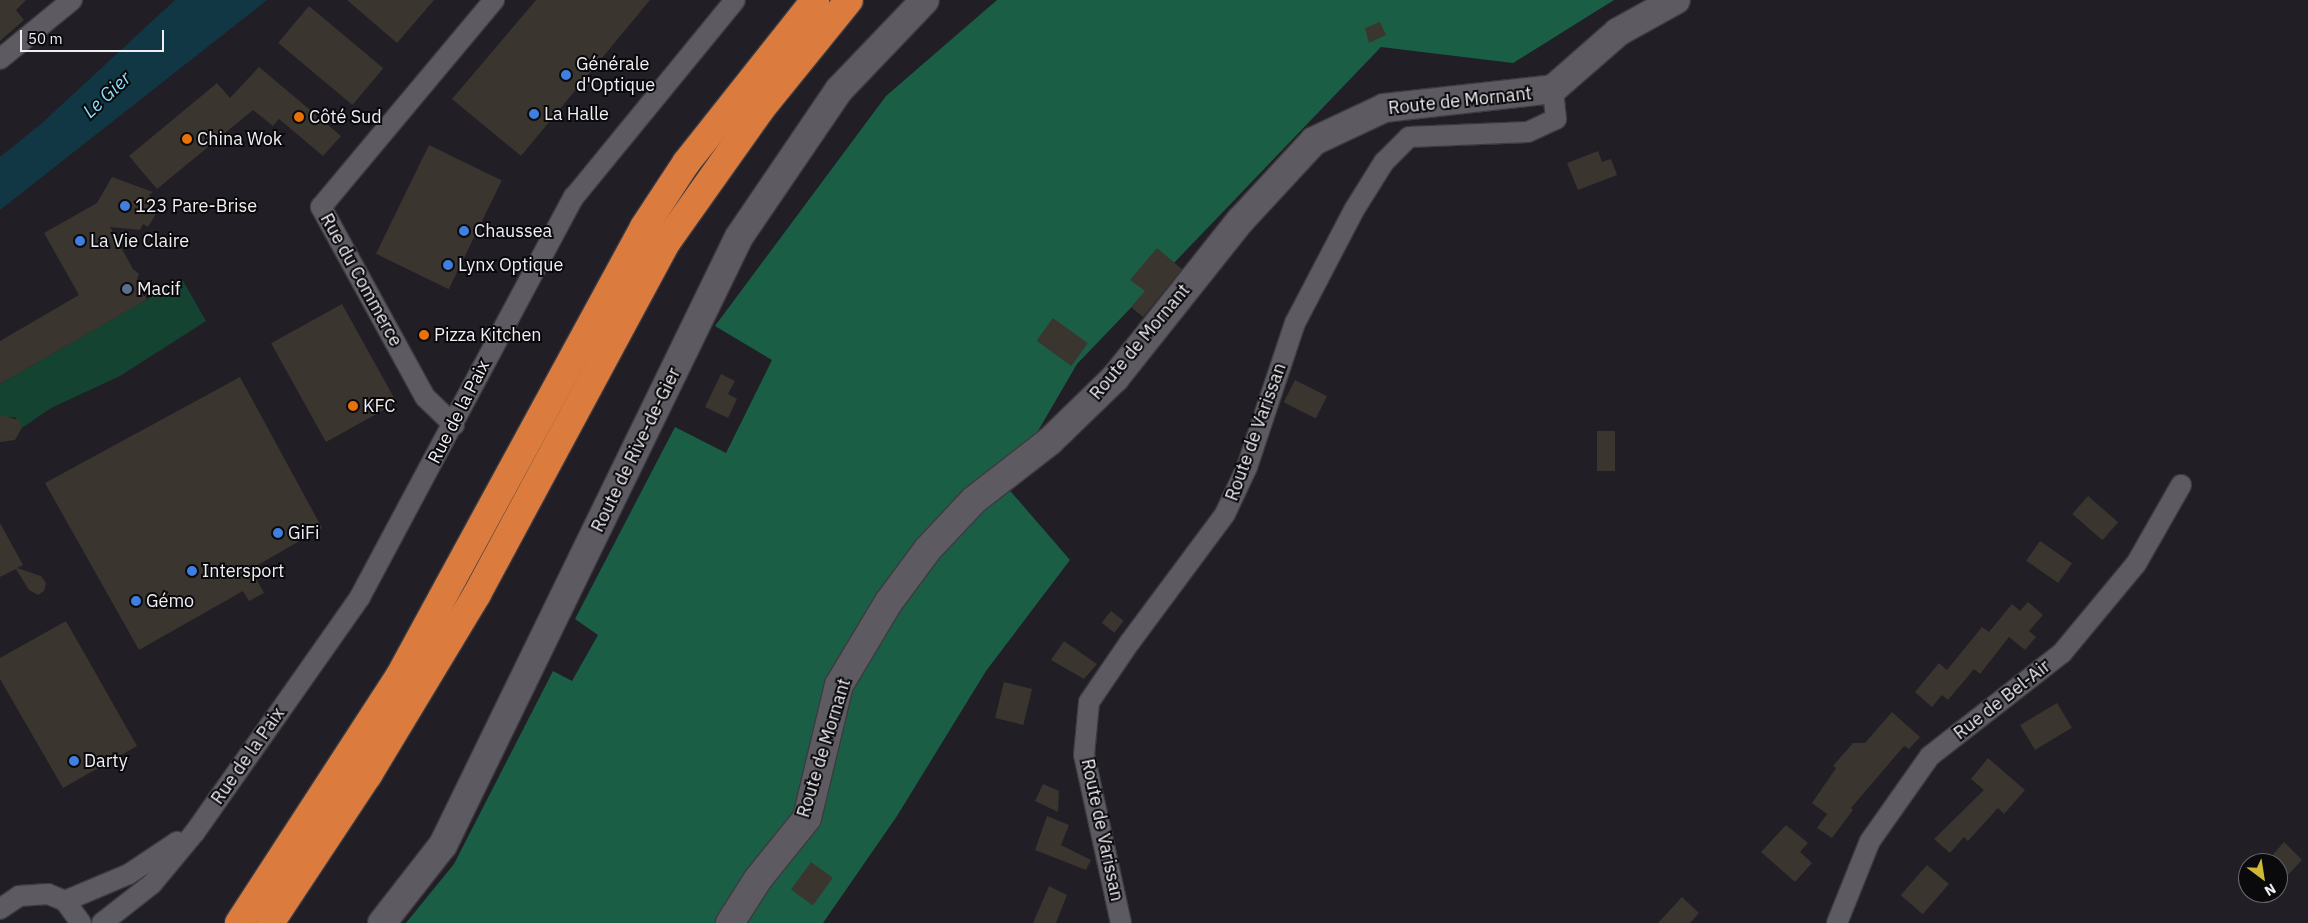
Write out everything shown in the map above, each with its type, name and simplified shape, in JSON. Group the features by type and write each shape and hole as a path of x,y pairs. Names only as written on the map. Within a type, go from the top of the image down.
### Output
{"highway":[{"path":"238,923 399,677 644,226 686,163 816,0"},
{"path":"270,923 368,775 468,611 666,243 748,126 849,0"}],"main road":[{"name":"Route de Rive-de-Gier","path":"382,923 443,846 739,237 839,90 925,0"},
{"name":"Route de Mornant","path":"730,923 758,879 807,818 839,686 888,603 911,572 974,500 1050,441 1115,378 1240,221 1314,141 1384,108 1553,89 1618,32 1676,0"}],"street":[{"path":"0,59 72,0"},
{"name":"Rue du Commerce","path":"454,424 424,398 321,207 494,0"},
{"name":"Rue de la Paix","path":"102,923 152,884 194,832 360,597 574,197 735,0"},
{"name":"Route de Varissan","path":"1121,923 1084,755 1089,702 1225,514 1247,467 1296,323 1354,210 1384,162 1409,138 1528,132 1556,119 1553,89"},
{"name":"Rue de Bel-Air","path":"1837,923 1870,841 1930,756 2062,653 2136,564 2181,485"},
{"name":"Rue de la Paix","path":"65,901 135,870 194,832"},
{"path":"0,909 9,901 30,893 48,894 65,901 81,923"}],"green space":[{"path":"997,0 1614,0 1513,63 1381,47 1077,364 1006,486 1070,560 986,671 897,816 823,923 406,923 454,864 553,671 572,681 598,635 575,619 675,427 726,453 772,360 715,326 886,96"},
{"path":"182,279 206,321 120,376 51,408 22,428 15,417 0,418 0,384"}],"water":[{"name":"Le Gier","path":"175,0 267,0 0,210 0,157 42,123"}],"building":[{"path":"0,0 26,0 16,10 24,20 0,41"},
{"path":"347,0 434,0 397,43"},
{"path":"536,0 650,0 521,156 452,99"},
{"path":"309,6 383,68 352,105 278,43"},
{"path":"1380,22 1386,35 1369,43 1365,28"},
{"path":"259,67 341,136 323,156 279,119 273,126 253,110 157,189 129,156 217,83 230,98"},
{"path":"429,145 502,181 449,289 376,254"},
{"path":"1598,151 1602,162 1611,159 1617,175 1578,190 1567,163"},
{"path":"112,177 153,192 149,195 157,203 153,210 157,212 148,227 143,224 140,230 110,227 133,269 139,274 137,280 147,290 146,300 0,384 0,341 79,295 44,233 97,203"},
{"path":"1157,248 1182,269 1143,317 1131,307 1145,291 1130,280"},
{"path":"342,304 397,403 326,442 271,343"},
{"path":"1053,318 1088,343 1071,366 1037,341"},
{"path":"721,374 735,381 728,394 737,399 728,418 705,407"},
{"path":"240,377 322,528 251,569 264,593 249,601 243,591 139,650 45,483"},
{"path":"1295,380 1327,396 1316,419 1284,402"},
{"path":"0,415 19,420 22,428 15,440 0,442"},
{"path":"1597,431 1615,431 1615,471 1597,471"},
{"path":"2088,496 2118,522 2102,540 2072,514"},
{"path":"0,523 23,565 17,568 41,576 46,583 44,591 38,595 29,590 16,569 0,577"},
{"path":"2040,541 2072,563 2058,583 2026,561"},
{"path":"2028,602 2043,615 2029,631 2036,637 2025,650 2009,637 1980,674 1974,669 1948,700 1942,695 1932,707 1915,692 1939,663 1947,670 1982,627 1989,632 2012,604 2020,611"},
{"path":"1111,611 1124,621 1114,633 1102,623"},
{"path":"66,621 137,746 63,788 0,679 0,658"},
{"path":"1064,641 1097,664 1084,679 1051,660"},
{"path":"1004,682 1032,689 1023,725 995,718"},
{"path":"2057,703 2072,728 2035,750 2020,725"},
{"path":"1892,712 1920,737 1909,749 1904,746 1851,808 1853,810 1832,838 1817,828 1827,814 1812,803 1836,768 1833,766 1853,743 1865,743"},
{"path":"1988,758 2025,790 2004,814 1998,808 1968,841 1964,837 1950,853 1934,839 1984,790 1971,779"},
{"path":"1043,784 1059,791 1058,812 1035,801"},
{"path":"1047,816 1069,825 1061,845 1091,860 1086,870 1035,850"},
{"path":"1786,825 1808,843 1800,852 1812,863 1795,882 1761,852"},
{"path":"2284,842 2302,860 2288,875 2288,853 2274,853"},
{"path":"811,862 833,878 813,905 791,890"},
{"path":"1927,865 1949,884 1923,914 1901,895"},
{"path":"1049,886 1067,895 1056,923 1033,923"},
{"path":"1682,897 1699,913 1690,923 1658,923"}],"place":[{"name":"Générale d'Optique","path":"566,75"},
{"name":"La Halle","path":"534,114"},
{"name":"Côté Sud","path":"299,117"},
{"name":"China Wok","path":"187,139"},
{"name":"123 Pare-Brise","path":"125,206"},
{"name":"Chaussea","path":"464,231"},
{"name":"La Vie Claire","path":"80,241"},
{"name":"Lynx Optique","path":"448,265"},
{"name":"Macif","path":"127,289"},
{"name":"Pizza Kitchen","path":"424,335"},
{"name":"KFC","path":"353,406"},
{"name":"GiFi","path":"278,533"},
{"name":"Intersport","path":"192,571"},
{"name":"Gémo","path":"136,601"},
{"name":"Darty","path":"74,761"}]}
